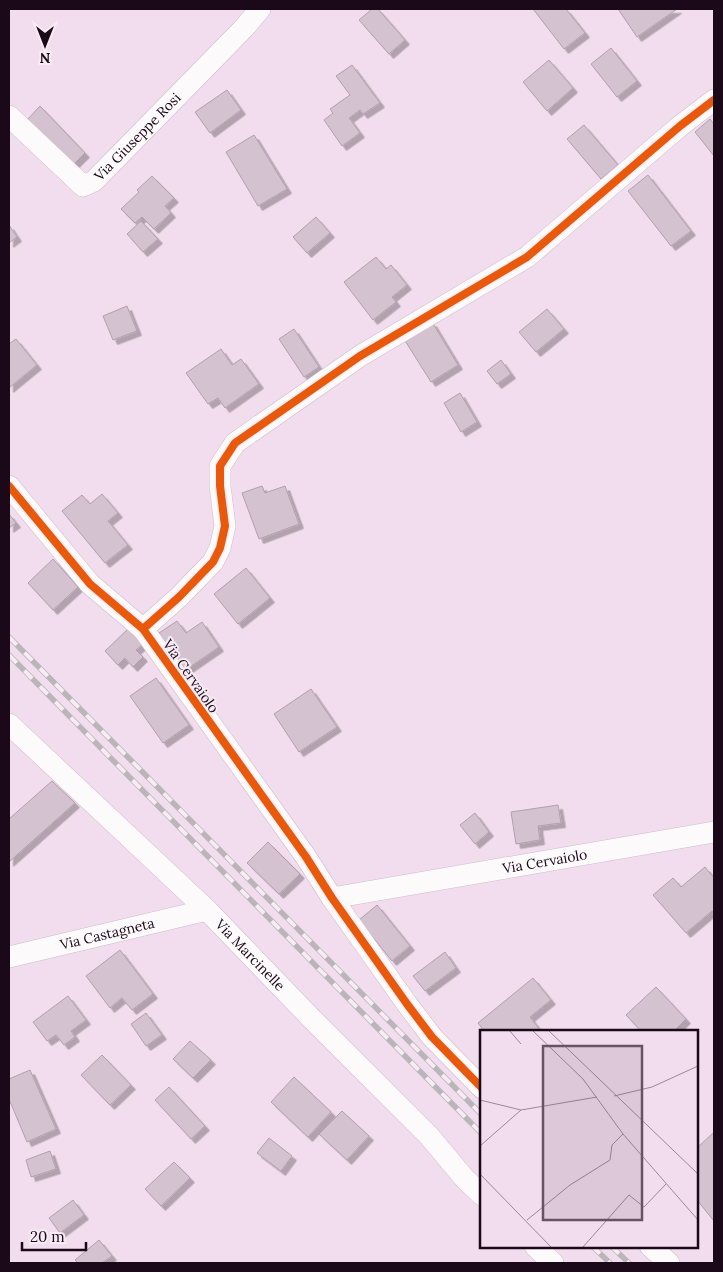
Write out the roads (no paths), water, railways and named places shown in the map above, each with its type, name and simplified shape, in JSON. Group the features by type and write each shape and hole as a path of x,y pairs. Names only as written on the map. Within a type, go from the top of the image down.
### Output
{"street":[{"name":"Via Giuseppe Rosi","path":"9,116 83,186 94,181 244,28 260,9"},
{"path":"143,629 179,597 213,562 217,555 225,526 220,486 220,466 235,442 360,356 527,257 680,126 714,100"},
{"name":"Via Cervaiolo","path":"9,486 90,584 143,629 306,857 332,898 714,832"},
{"name":"Via Marcinelle","path":"9,724 207,910 430,1137 465,1179 480,1193"},
{"path":"332,898 432,1037 480,1086"},
{"name":"Via Castagneta","path":"9,957 207,910"},
{"path":"536,1247 553,1263"},
{"path":"651,1247 669,1263"}],"railway":[{"path":"9,637 480,1113"},
{"path":"9,655 480,1132"},
{"path":"593,1247 610,1263"},
{"path":"612,1247 629,1263"}]}
